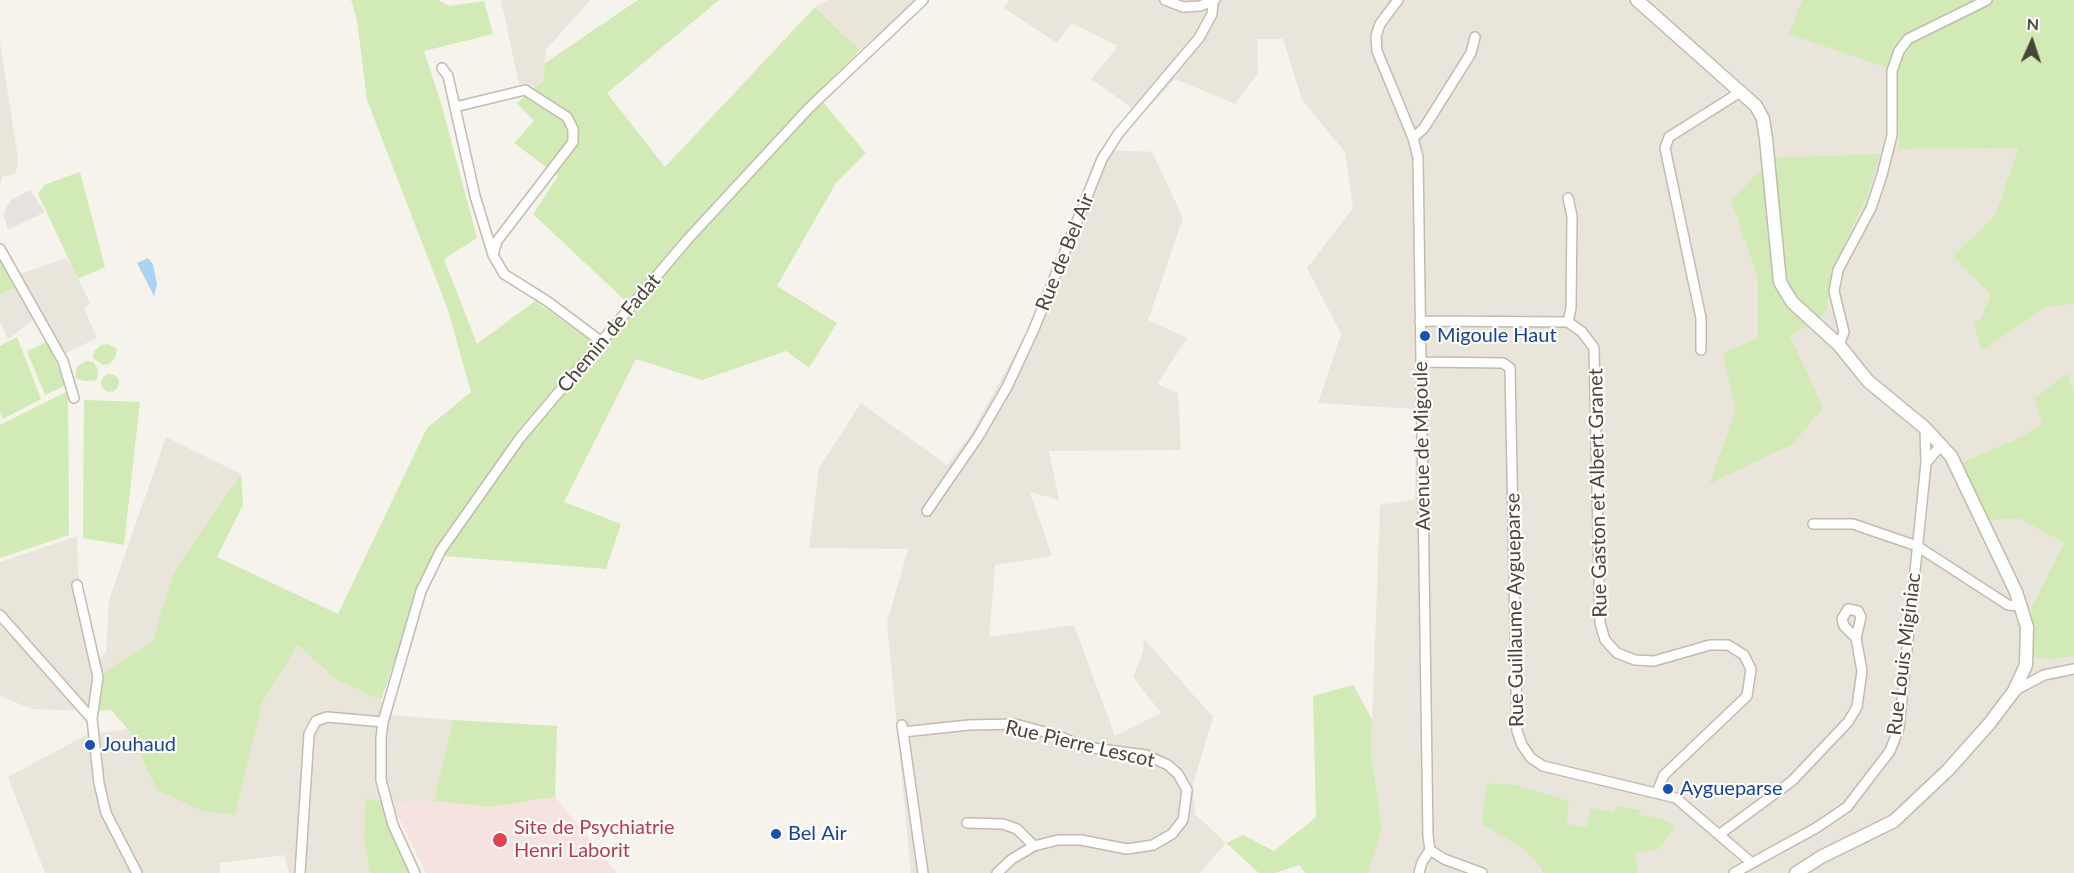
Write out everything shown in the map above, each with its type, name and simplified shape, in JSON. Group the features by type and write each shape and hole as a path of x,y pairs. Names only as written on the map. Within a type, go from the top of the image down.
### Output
{"street":[{"name":"Chemin de Fadat","path":"415,873 393,825 381,780 383,722 421,591 441,550 520,438 687,240 810,108 923,0"},
{"path":"1165,0 1183,7 1200,6 1214,1"},
{"name":"Avenue de Migoule","path":"1398,0 1380,24 1376,36 1377,51 1413,138 1418,158 1430,850"},
{"path":"1637,0 1742,91 1756,106 1763,119 1780,282 1792,302 1839,345 1868,381 1925,428 1951,456 2022,606 2028,645 2026,665 2014,691 1982,732 1894,821 1821,857 1796,873"},
{"path":"1839,345 1844,332 1834,291 1838,270 1871,208 1882,176 1892,135 1892,71 1899,51 1908,39 1987,0"},
{"name":"Rue de Bel Air","path":"927,511 978,437 1006,387 1038,321 1102,159 1118,135 1199,38 1212,14 1214,1"},
{"path":"1413,138 1424,128 1471,53 1475,37"},
{"path":"442,68 448,76 485,236 504,274 547,301 602,342"},
{"path":"455,107 525,90 567,117 573,129 573,142 497,241 493,255"},
{"path":"1701,350 1701,318 1665,148 1669,137 1742,91"},
{"path":"1420,321 1568,322 1571,308 1572,216 1568,198"},
{"path":"0,249 63,361 74,398"},
{"name":"Rue Gaston et Albert Granet","path":"1568,322 1582,332 1594,348 1600,623 1605,640 1617,653 1635,660 1654,661 1710,645 1728,645 1744,655 1751,669 1747,696 1664,775 1657,792"},
{"name":"Rue Guillaume Aygueparse","path":"1421,362 1503,363 1510,368 1517,731 1522,745 1531,758 1543,766 1676,798 1691,808 1752,863"},
{"name":"Rue Louis Miginiac","path":"1734,873 1816,828 1847,807 1890,751 1899,728 1926,463 1925,428"},
{"path":"1926,463 1941,445"},
{"path":"1813,524 1853,524 1917,546 2008,605 2022,606"},
{"path":"77,585 98,677 92,719 99,783 106,813 137,873"},
{"path":"0,615 92,719"},
{"path":"1720,834 1792,781 1848,722 1857,707 1860,693 1862,671 1856,638"},
{"path":"2014,691 2044,675 2074,669"},
{"path":"300,873 309,734 316,721 327,717 383,722"},
{"name":"Rue Pierre Lescot","path":"923,873 903,728 1016,724 1056,735 1085,747 1146,754 1168,765 1178,774 1187,790 1183,820 1172,834 1153,845 1127,849 1081,840 1058,840 1034,846 1012,859 997,873"},
{"path":"967,823 1004,824 1017,829 1034,846"},
{"path":"1419,873 1422,862 1430,850 1444,859 1482,873"}],"shaded area":[{"path":"501,0 590,0 546,50 543,79 535,87 519,84"},
{"path":"828,0 918,0 860,50 815,7"},
{"path":"1009,0 1802,0 1790,34 1896,71 1899,149 2018,147 1995,215 1953,256 1991,295 1980,320 1982,351 2046,307 2074,304 2074,392 2068,373 2042,424 2019,438 1989,520 2020,519 2064,543 2032,607 2052,659 2074,656 2074,873 1368,873 1382,828 1371,752 1380,505 1415,499 1416,409 1318,403 1341,334 1307,268 1353,208 1345,152 1302,100 1283,39 1257,39 1258,73 1235,104 1175,79 1142,115 1091,79 1118,46 1071,23 1057,43 1004,8","holes":["1866,199 1832,270 1827,312 1790,337 1709,483 1737,411 1758,338 1758,279 1731,201"]},
{"path":"0,42 18,159 16,173 2,177 0,188"},
{"path":"1101,150 1152,152 1183,218 1148,320 1187,338 1157,384 1178,393 1181,450 1049,451 1059,500 1030,492 1052,556 995,565 989,637 1074,625 1115,736 1161,713 1133,677 1143,652 1144,639 1213,717 1193,784 1195,814 1226,843 1200,873 911,873 887,623 908,549 809,548 819,468 861,403 947,465 971,434 1027,332 1095,159"},
{"path":"30,190 45,212 8,230 4,216 6,208 11,200"},
{"path":"0,244 20,274 67,258 90,302 84,309 97,338 56,358 35,319 8,339 0,322 0,295 18,286 0,259"},
{"path":"166,437 241,474 174,571 152,642 104,672 98,711 32,709 0,696 0,562 77,536 78,573 100,658 106,653 109,600"},
{"path":"298,645 335,679 381,700 392,715 453,720 434,801 392,804 367,798 364,845 370,873 289,873 284,855 220,863 220,873 45,873 8,777 86,735 128,729 157,790 235,815 262,703"},
{"name":"Site de Psychiatrie Henri Laborit","path":"555,797 617,873 426,873 392,804 434,801 491,807"}],"green space":[{"path":"351,0 438,0 449,6 484,1 493,34 424,51 441,103 477,238 444,259 477,344 535,301 601,348 634,309 533,214 558,176 514,143 534,121 517,103 543,80 545,63 638,0 719,0 607,93 665,167 815,7 860,50 816,94 866,153 836,183 777,286 837,323 809,368 786,351 702,380 636,359 564,502 621,524 606,569 433,555 381,700 335,679 298,645 262,703 235,815 203,811 157,790 128,729 111,710 98,711 104,672 152,642 174,571 241,474 243,505 217,557 338,614 427,428 471,392 448,310 367,100 357,20"},
{"path":"1802,0 2074,0 2074,304 2046,307 1982,351 1974,324 1980,320 1991,295 1953,256 1995,215 2018,148 1899,149 1896,71 1789,34"},
{"path":"1880,154 1866,199 1832,270 1827,312 1790,337 1823,407 1793,444 1709,484 1736,411 1723,353 1758,338 1758,279 1731,201 1772,158"},
{"path":"80,172 105,267 78,279 38,194 44,185"},
{"path":"0,259 18,286 0,295"},
{"path":"17,337 41,399 3,419 0,413 0,346"},
{"path":"47,342 66,385 45,395 27,351"},
{"path":"108,344 117,349 115,358 109,364 103,365 93,358 94,351 101,345"},
{"path":"86,361 94,362 98,370 97,380 85,381 75,378 77,366"},
{"path":"2068,373 2074,392 2074,656 2052,659 2028,656 2032,607 2064,543 2020,519 1989,520 1961,463 2019,438 2042,424 2034,398"},
{"path":"110,374 116,377 119,383 116,389 110,392 104,389 101,383 104,377"},
{"path":"68,391 69,535 0,558 0,425"},
{"path":"84,400 140,402 124,545 83,538"},
{"path":"1353,685 1372,719 1371,752 1382,828 1368,873 1305,873 1299,865 1275,873 1259,873 1226,843 1243,835 1274,851 1316,817 1313,696"},
{"path":"453,720 557,726 555,797 491,807 434,801"},
{"path":"1487,783 1515,785 1569,801 1566,824 1586,827 1591,808 1614,812 1616,806 1640,810 1639,815 1660,818 1676,826 1658,849 1635,853 1638,873 1543,873 1542,868 1524,849 1482,824"},
{"path":"366,798 381,801 387,823 409,873 370,873 364,843"}],"water":[{"path":"148,258 153,264 157,285 154,296 137,263"}],"place":[{"name":"Migoule Haut","path":"1425,336"},
{"name":"Jouhaud","path":"90,745"},
{"name":"Aygueparse","path":"1668,789"},
{"name":"Bel Air","path":"776,834"},
{"name":"Site de Psychiatrie Henri Laborit","path":"500,840"}]}
